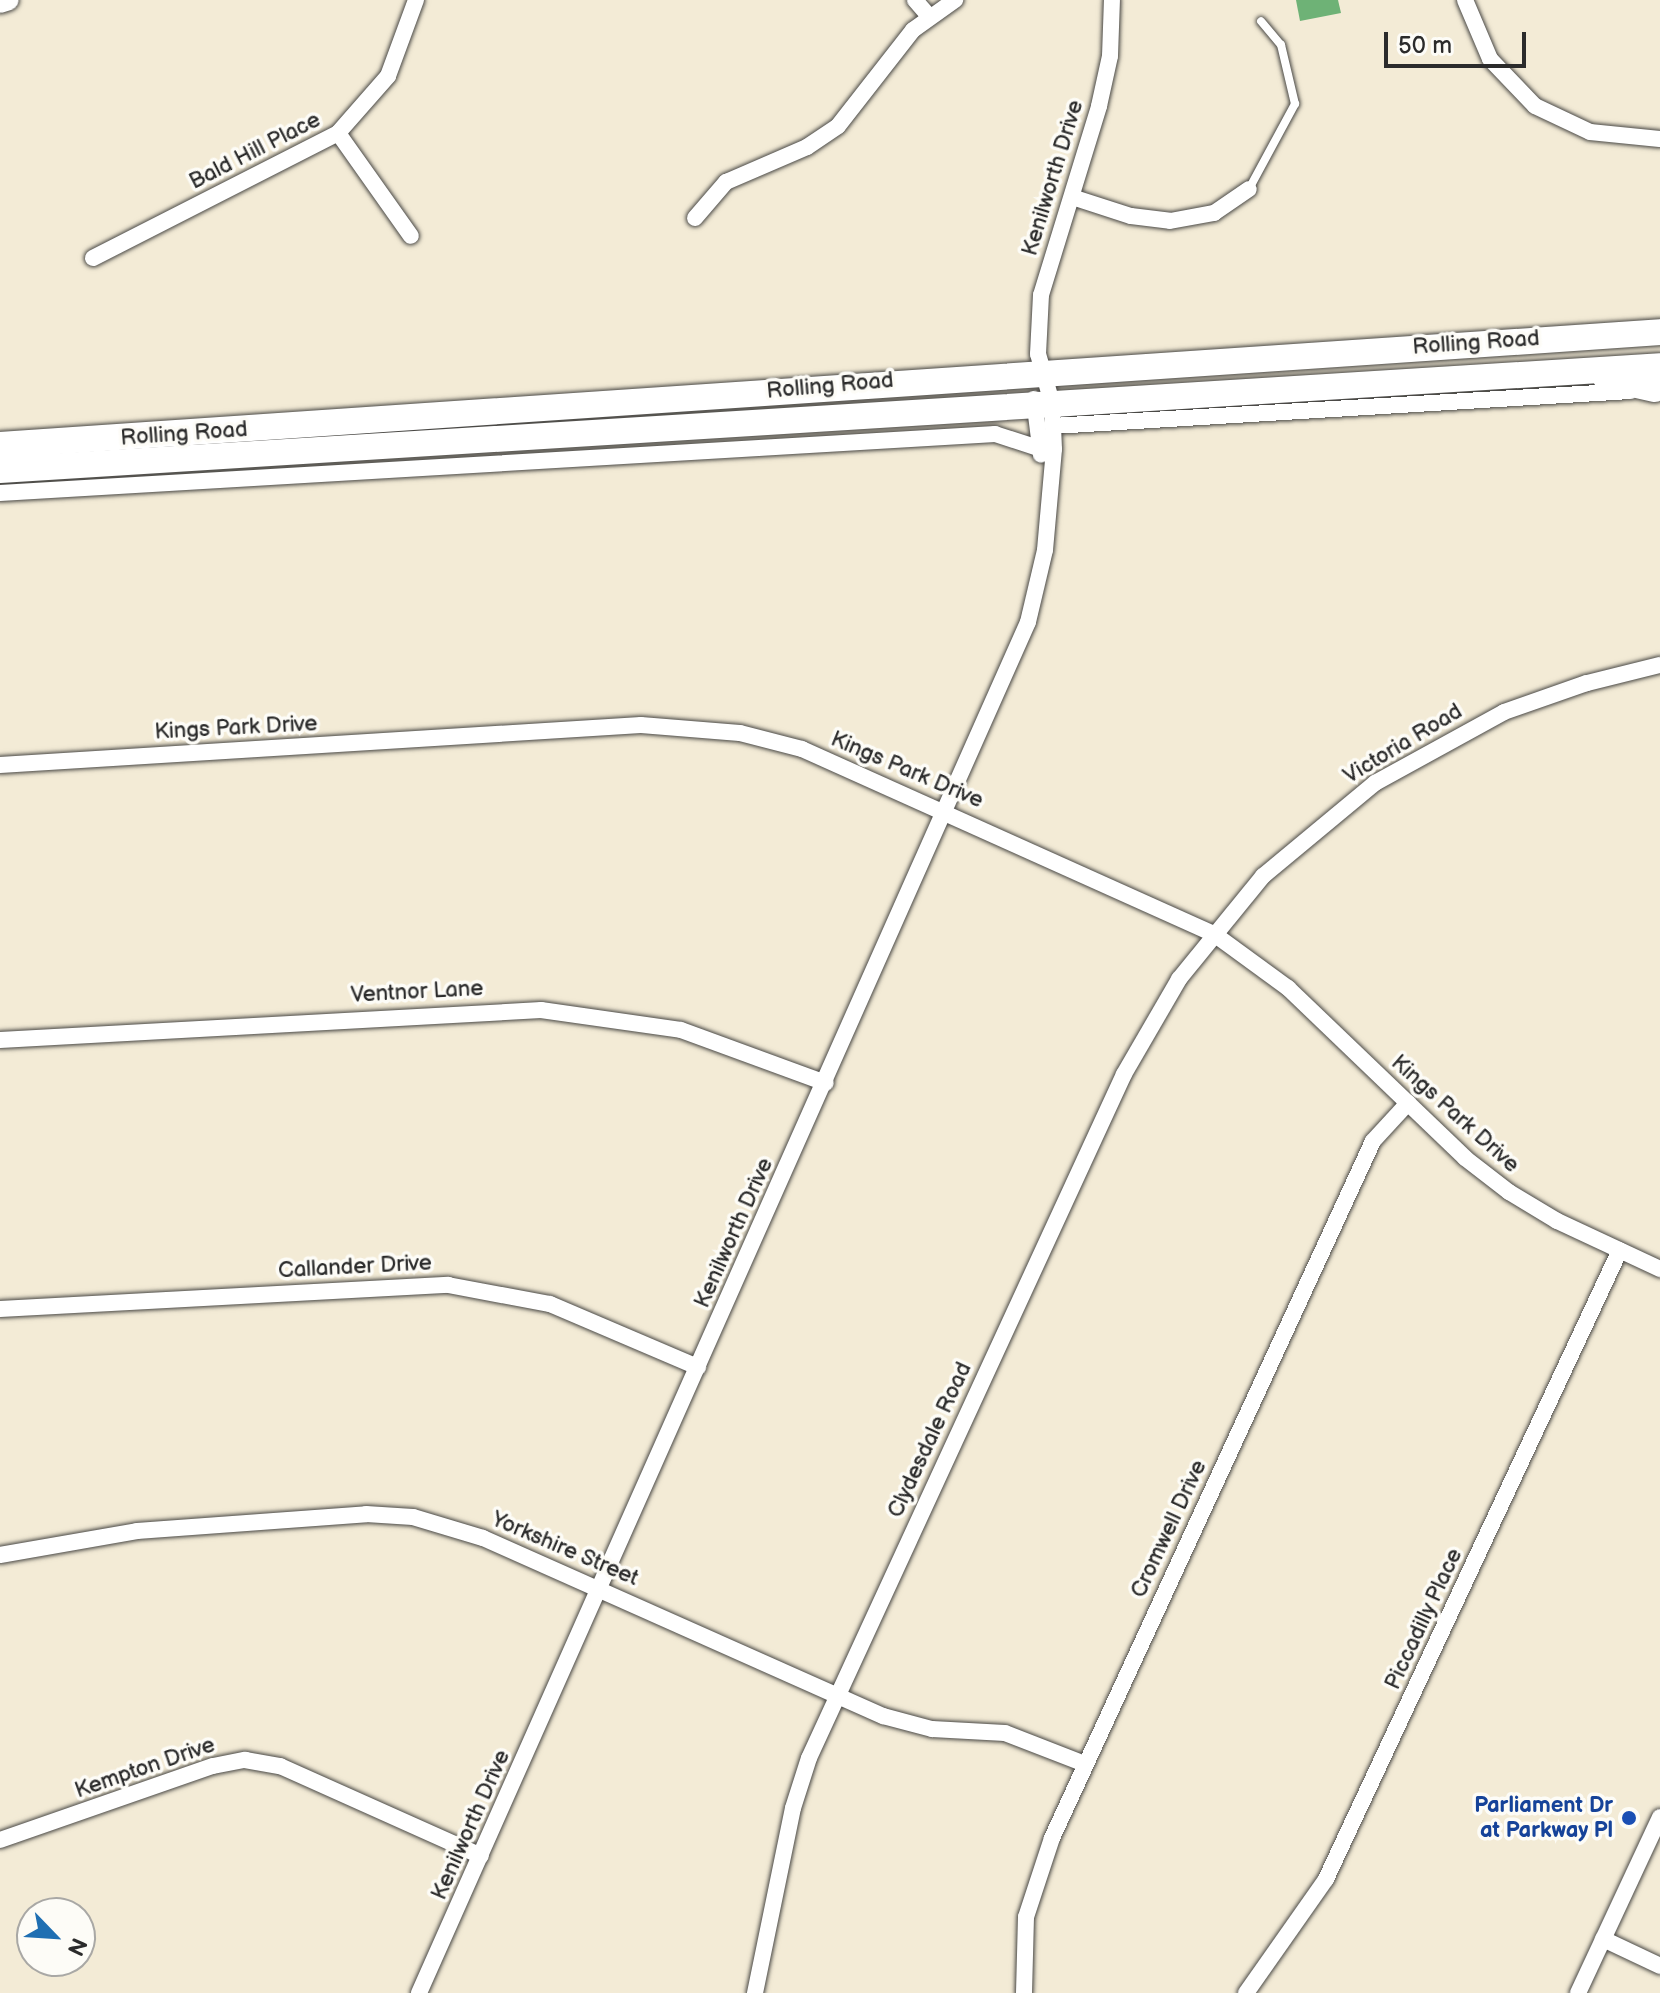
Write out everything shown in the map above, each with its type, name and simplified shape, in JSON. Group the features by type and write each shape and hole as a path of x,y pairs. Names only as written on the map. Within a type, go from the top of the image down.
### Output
{"main road":[{"name":"Rolling Road","path":"0,445 442,417 1040,370 1660,332"},
{"name":"Rolling Road","path":"0,470 1046,411 1575,371 1658,381"}],"street":[{"path":"0,3 9,0"},
{"name":"Bald Hill Place","path":"93,258 338,133 388,76 416,0"},
{"path":"915,0 928,15"},
{"path":"695,218 726,182 807,147 838,126 928,15 955,0"},
{"name":"Kenilworth Drive","path":"419,1993 947,811 1028,622 1045,550 1049,480 1046,411 1040,370 1041,295 1072,197 1110,56 1112,0"},
{"path":"1465,0 1490,59 1535,106 1590,132 1660,139"},
{"path":"338,133 411,236"},
{"path":"1072,197 1131,216 1170,221 1214,213 1249,189"},
{"name":"Rolling Road","path":"1046,411 1658,381"},
{"name":"Kenilworth Drive","path":"1046,411 1038,448 1049,480"},
{"path":"0,493 995,434 1038,448"},
{"name":"Victoria Road","path":"1214,934 1298,843 1414,758 1542,697 1660,665"},
{"name":"Kings Park Drive","path":"0,765 684,726 802,749 947,811 1214,934 1288,988 1408,1103 1509,1192 1660,1269"},
{"name":"Clydesdale Road","path":"755,1993 793,1808 837,1695 1124,1074 1179,979 1214,934"},
{"name":"Ventnor Lane","path":"0,1040 541,1010 681,1030 826,1083"},
{"name":"Cromwell Drive","path":"1024,1993 1030,1896 1085,1764 1373,1141 1408,1103"},
{"name":"Piccadilly Place","path":"1246,1993 1326,1879 1620,1250"},
{"name":"Callander Drive","path":"0,1309 448,1285 550,1304 698,1367"},
{"name":"Yorkshire Street","path":"0,1555 137,1531 387,1514 469,1533 913,1726 1005,1733 1085,1764"},
{"name":"Kempton Drive","path":"0,1840 213,1766 245,1760 280,1766 481,1856"},
{"path":"1578,1993 1660,1817"},
{"path":"1603,1939 1660,1966"}],"lane":[{"path":"1249,189 1295,104 1281,45 1261,21"}],"green space":[{"path":"1296,0 1338,0 1341,13 1300,21"}],"place":[{"name":"Parliament Dr at Parkway Pl","path":"1629,1818"}]}
